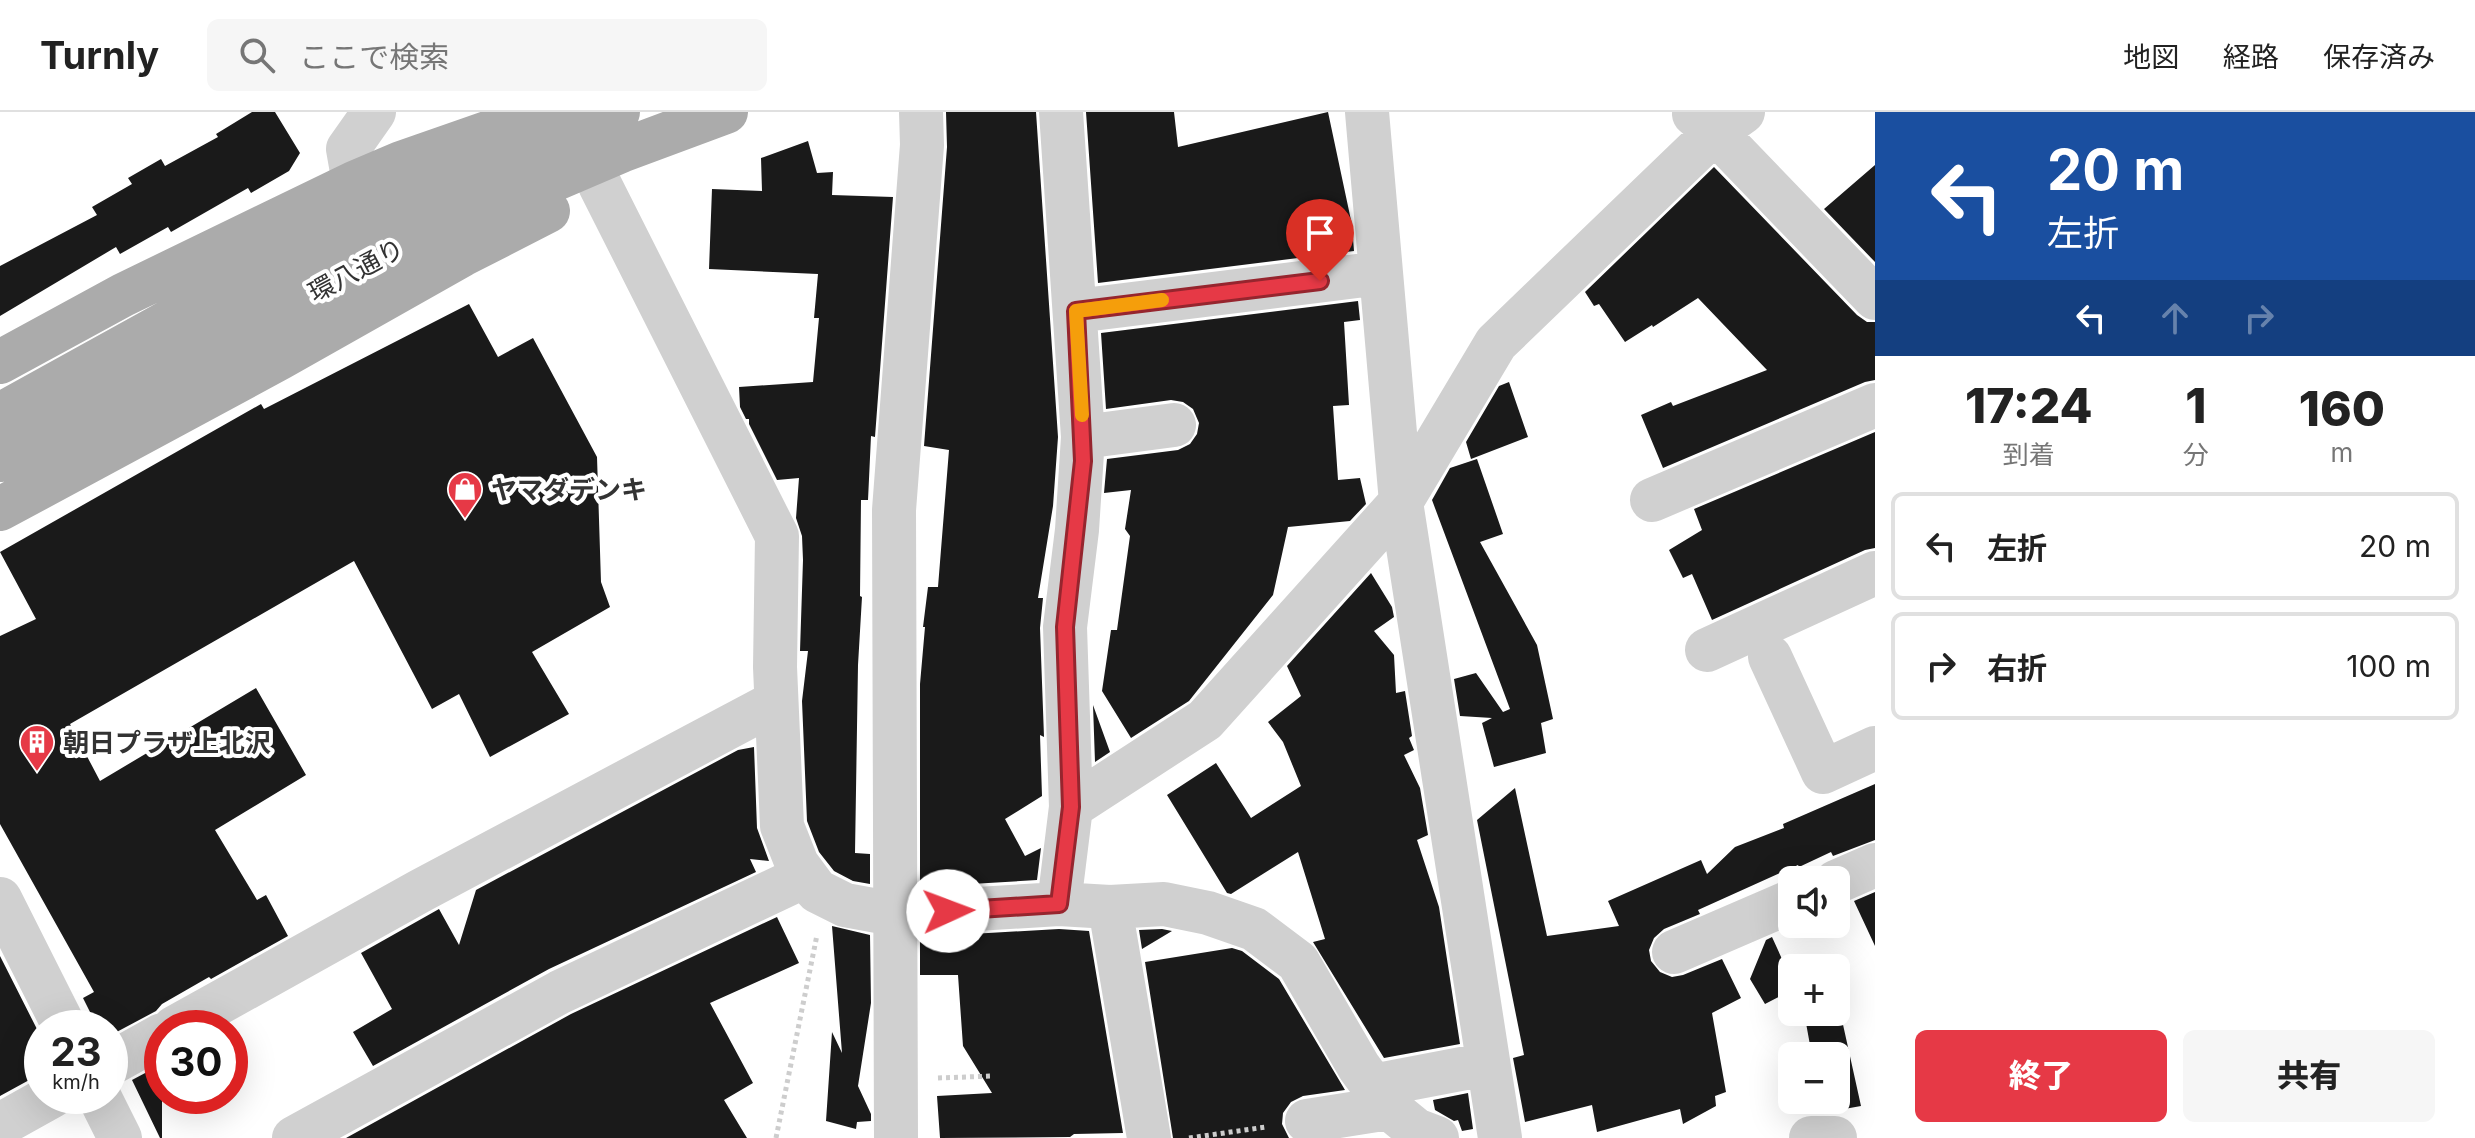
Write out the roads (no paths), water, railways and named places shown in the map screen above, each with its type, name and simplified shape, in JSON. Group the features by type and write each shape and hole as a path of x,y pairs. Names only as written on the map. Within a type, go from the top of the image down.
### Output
{"main road":[{"name":"環八通り","path":"0,415 113,376 406,243 612,141 726,112"},
{"path":"0,362 123,295 401,163 510,125 612,141"},
{"path":"0,509 280,358 462,255 612,141"},
{"name":"環八通り","path":"0,460 113,376"}],"street":[{"path":"354,183 348,149 374,112"},
{"path":"896,1138 894,510 922,145 921,112"},
{"path":"1059,904 1071,807 1065,627 1077,530 1083,437 1061,112"},
{"path":"1367,112 1401,502 1500,1138"},
{"path":"1071,807 1205,720 1401,502 1496,343 1717,119 1875,298"},
{"path":"612,141 777,536 776,702 782,826 797,864 815,886 845,905 894,914 1059,904 1110,907 1164,904 1208,913 1254,929 1298,962 1380,1097 1416,1130 1437,1138"},
{"path":"1076,311 1381,273"},
{"path":"1652,500 1875,405"},
{"path":"1083,437 1174,425"},
{"path":"1707,650 1875,573"},
{"path":"1770,657 1823,772 1875,748"},
{"path":"206,1010 379,913 776,702"},
{"path":"1850,876 1875,865"},
{"path":"294,1138 560,992 815,886"},
{"path":"0,899 10,945 53,1010"},
{"path":"1110,907 1149,1138"},
{"path":"1674,952 1778,907"},
{"path":"1307,1121 1487,1064"},
{"path":"0,1125 24,1112"},
{"path":"108,1114 120,1138"},
{"path":"1811,1138 1835,1138"}],"place":[{"name":"ヤマダデンキ","path":"465,520"},
{"name":"朝日プラザ上北沢","path":"37,773"}]}
